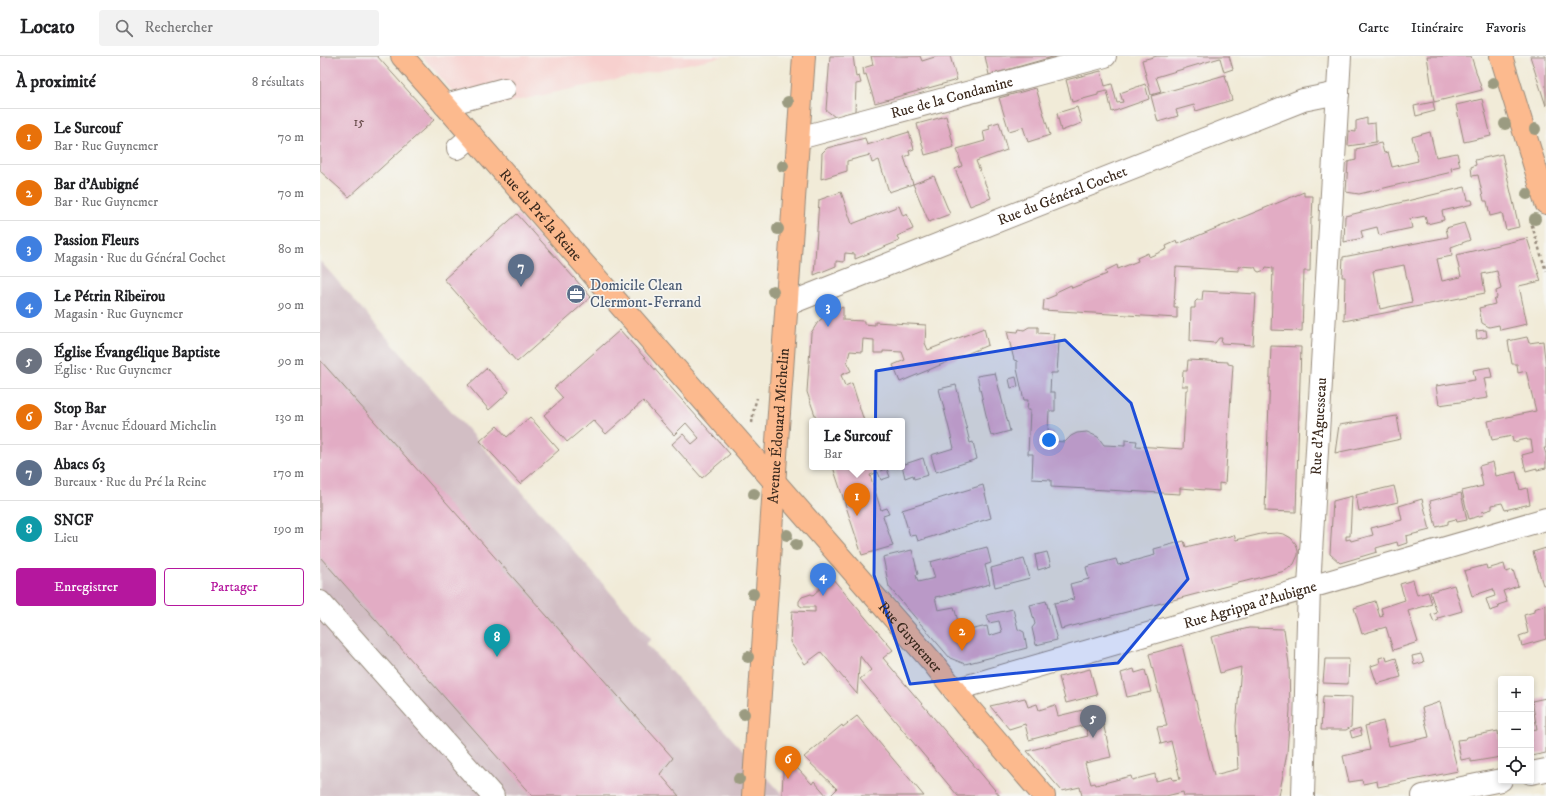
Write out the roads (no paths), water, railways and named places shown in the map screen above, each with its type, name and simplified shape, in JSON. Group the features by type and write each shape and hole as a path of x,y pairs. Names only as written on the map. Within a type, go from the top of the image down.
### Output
{"main road":[{"name":"Rue du Pré la Reine","path":"402,56 445,105 465,142 774,482"},
{"name":"Avenue Édouard Michelin","path":"753,796 770,518 788,304 804,56"},
{"path":"1501,56 1546,203"},
{"name":"Rue Guynemer","path":"774,482 934,664 967,706 1044,796"}],"street":[{"name":"Rue de la Condamine","path":"799,138 1105,56"},
{"name":"Rue d'Aguesseau","path":"1302,796 1309,587 1340,56"},
{"path":"445,105 504,88"},
{"name":"Rue du Général Cochet","path":"788,304 1304,100 1338,93"},
{"name":"Rue Agrippa d'Aubigne","path":"954,690 1546,519"},
{"path":"320,602 493,796"},
{"path":"1534,772 1546,770"},
{"path":"1423,796 1500,785"}],"place":[{"name":"Abacs 63","path":"521,287"},
{"name":"Domicile Clean Clermont-Ferrand","path":"576,294"},
{"name":"Passion Fleurs","path":"828,327"},
{"name":"Le Surcouf","path":"857,516"},
{"name":"Le Pétrin Ribeïrou","path":"823,596"},
{"name":"Bar d'Aubigné","path":"962,651"},
{"name":"SNCF","path":"497,657"},
{"name":"Église Évangélique Baptiste","path":"1093,738"},
{"name":"Stop Bar","path":"788,779"}]}
